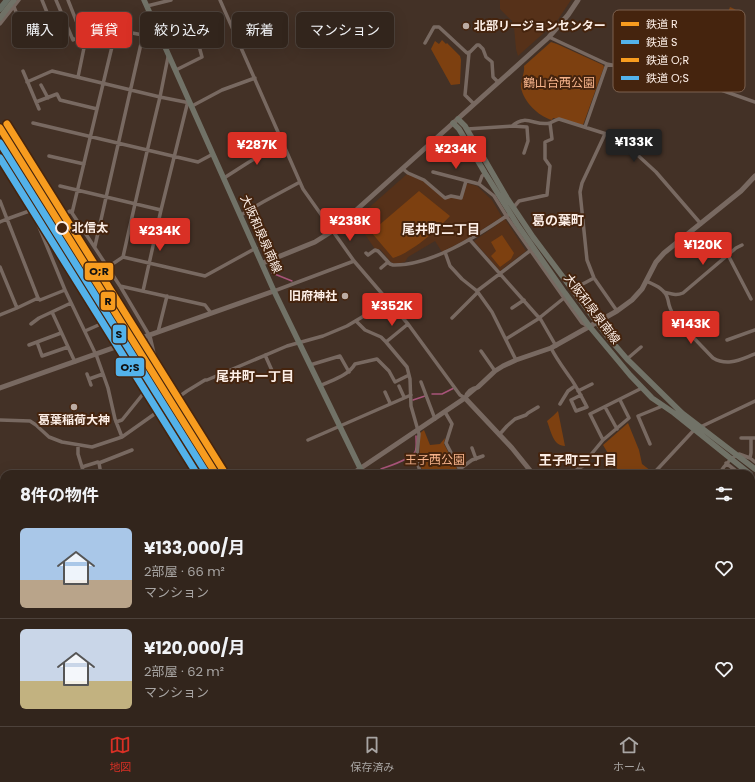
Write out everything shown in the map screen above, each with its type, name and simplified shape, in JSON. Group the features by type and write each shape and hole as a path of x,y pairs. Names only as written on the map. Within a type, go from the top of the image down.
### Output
{"main road":[{"path":"0,18 14,0"},
{"name":"大阪和泉泉南線","path":"144,0 149,12"},
{"name":"大阪和泉泉南線","path":"166,48 274,290 361,470"},
{"name":"大阪和泉泉南線","path":"458,119 467,129 510,212 533,237 597,324 627,359 682,413 700,427 706,435 745,470"},
{"name":"大阪和泉泉南線","path":"453,123 459,129 510,212 565,293 590,327 642,388 694,430 706,435 755,469"}],"street":[{"path":"0,24 19,0"},
{"path":"42,0 47,12"},
{"path":"56,0 60,12"},
{"path":"68,0 76,19"},
{"path":"147,6 171,0"},
{"path":"220,0 300,182 312,203 334,230 354,261 408,324 460,395 515,451 530,470"},
{"path":"263,263 315,242 334,230 549,37 578,0"},
{"path":"14,7 16,12"},
{"path":"425,43 436,26 469,53"},
{"path":"68,30 73,40 76,38"},
{"path":"140,34 116,30 72,213 91,243 95,246 149,335 157,370 220,470"},
{"path":"549,37 607,64 613,65"},
{"path":"474,104 465,95 469,53 479,45 483,49 486,57 492,62 493,77 498,82"},
{"path":"78,77 84,48"},
{"path":"95,246 140,48"},
{"path":"176,70 202,57 199,48"},
{"path":"108,267 123,257 169,54"},
{"path":"585,127 607,64"},
{"path":"23,71 39,109"},
{"path":"27,82 52,71 191,104"},
{"path":"143,291 187,105 255,78"},
{"path":"41,85 48,98"},
{"path":"727,92 755,102"},
{"path":"36,102 57,94 60,100 97,109"},
{"path":"512,126 524,120 550,123 559,119 619,138 656,172 701,224"},
{"path":"33,123 198,162 213,154"},
{"path":"366,253 368,255 375,250 378,251 390,264 396,265 418,262 445,252 470,240 510,212 519,201 547,195 550,166 545,159 545,142 552,139 550,123"},
{"path":"467,129 512,126 527,127 528,141 524,153"},
{"path":"605,134 582,183 580,192 587,260 594,278 617,311"},
{"path":"224,178 249,162 284,143"},
{"path":"49,156 84,164"},
{"path":"403,169 408,173 424,180 445,198 451,196 461,198 466,181"},
{"path":"16,171 65,290 96,355 122,437"},
{"path":"433,172 479,184 494,196 510,212 531,250 582,323 590,327"},
{"path":"479,184 485,173"},
{"path":"362,470 464,398 495,371 516,360 553,347 597,324 632,300 642,289 656,262 741,191 755,176"},
{"path":"241,215 300,182"},
{"path":"60,186 162,210"},
{"path":"0,201 38,298"},
{"path":"0,222 32,210"},
{"path":"61,217 70,211 72,213"},
{"path":"156,236 181,242"},
{"path":"470,240 540,318 559,364 569,376 581,395 587,407 576,411 571,400 581,395"},
{"path":"646,281 664,292 678,295 683,293 742,245"},
{"path":"123,257 205,276 256,248"},
{"path":"452,318 477,293 477,291 531,250"},
{"path":"445,252 450,266 462,279 477,291 492,312 516,360"},
{"path":"728,255 751,299"},
{"path":"0,388 96,355 354,261"},
{"path":"381,268 388,262"},
{"path":"0,267 17,308"},
{"path":"577,287 594,278"},
{"path":"87,279 127,343"},
{"path":"120,286 206,305 211,313"},
{"path":"0,315 38,298 40,300 65,290"},
{"path":"664,292 674,314 713,358 719,362 734,362 755,354"},
{"path":"158,332 167,296"},
{"path":"506,339 540,318 564,298"},
{"path":"512,308 524,300"},
{"path":"0,420 30,421 49,437 62,442 92,447 122,437 205,380 299,342 323,336 356,321 389,301"},
{"path":"31,324 71,302"},
{"path":"52,312 75,362"},
{"path":"85,331 112,319"},
{"path":"356,321 365,330 381,337 407,367 411,406 419,434 418,465 420,470"},
{"path":"386,342 408,324"},
{"path":"727,340 755,330"},
{"path":"29,345 61,333"},
{"path":"37,342 42,356 68,347"},
{"path":"627,359 641,347"},
{"path":"481,351 495,371"},
{"path":"265,355 274,375"},
{"path":"310,365 340,356 349,372"},
{"path":"320,386 349,372 355,364 377,359 389,371 395,382 409,375"},
{"path":"87,374 91,385"},
{"path":"89,379 103,374"},
{"path":"421,382 435,419"},
{"path":"578,390 592,384"},
{"path":"399,386 404,397"},
{"path":"560,404 568,391 575,386"},
{"path":"603,440 590,414 642,388"},
{"path":"385,392 390,403"},
{"path":"116,422 122,420 143,394"},
{"path":"308,440 339,425 411,395"},
{"path":"577,470 586,464 589,457 603,440 629,418 620,400"},
{"path":"658,470 694,430 755,401"},
{"path":"650,444 638,416 660,408 663,405"},
{"path":"166,406 172,415"},
{"path":"499,435 515,420 538,407"},
{"path":"605,407 617,429"},
{"path":"445,412 452,424 446,443 460,470 467,463 483,456"},
{"path":"314,431 316,436"},
{"path":"741,438 753,438 750,458"},
{"path":"78,445 78,454 83,470"},
{"path":"472,448 476,459"},
{"path":"82,467 98,462 99,463 132,450"},
{"path":"722,470 726,463 734,456 739,454 750,458 755,462"},
{"path":"750,458 755,456"},
{"path":"99,463 100,470"},
{"path":"726,463 735,470"}],"shaded area":[{"path":"500,0 571,0 557,21 518,56 514,27 512,21 500,9"},
{"path":"407,174 424,181 445,199 452,197 462,199 466,183 477,186 492,200 502,217 469,238 442,252 435,241 408,257 405,262 395,264 391,262 380,249 375,249 357,223 361,219 363,221 368,217 364,212"},
{"path":"505,219 526,251 500,271 474,241"}],"green space":[{"path":"730,7 736,10 729,10"},
{"path":"442,40 460,56 460,84 451,85 431,49 435,41 439,44"},
{"name":"鶴山台西公園","path":"551,42 603,65 604,67 583,125 547,118 532,108 525,98 521,88 524,66"},
{"path":"419,191 450,216 416,246 393,258 371,232"},
{"path":"502,235 514,253 511,259 500,267 491,256 496,251 491,242"},
{"path":"558,411 565,446 558,444 555,441 547,421"},
{"path":"628,423 639,450 642,464 650,470 618,470 603,445"},
{"name":"王子西公園","path":"424,430 430,445 440,444 445,438 444,444 457,469 422,470 420,464 420,433"}],"waterway":[{"path":"272,273 292,281"},
{"path":"432,394 442,394 454,388"},
{"path":"413,400 425,396"},
{"path":"381,470 409,458 415,452 416,436"}],"rail line":[{"name":"O;R","path":"7,124 223,470"},
{"name":"R","path":"0,128 214,470"},
{"name":"S","path":"0,143 204,470"},
{"name":"O;S","path":"0,158 195,470"}],"place":[{"name":"北部リージョンセンター","path":"466,26"},
{"name":"北信太","path":"62,228"},
{"name":"旧府神社","path":"345,296"},
{"name":"葛葉稲荷大神","path":"74,407"}],"district":[{"name":"葛の葉町","path":"558,220"},
{"name":"尾井町二丁目","path":"441,229"},
{"name":"尾井町一丁目","path":"255,376"},
{"name":"王子町三丁目","path":"578,460"}]}
